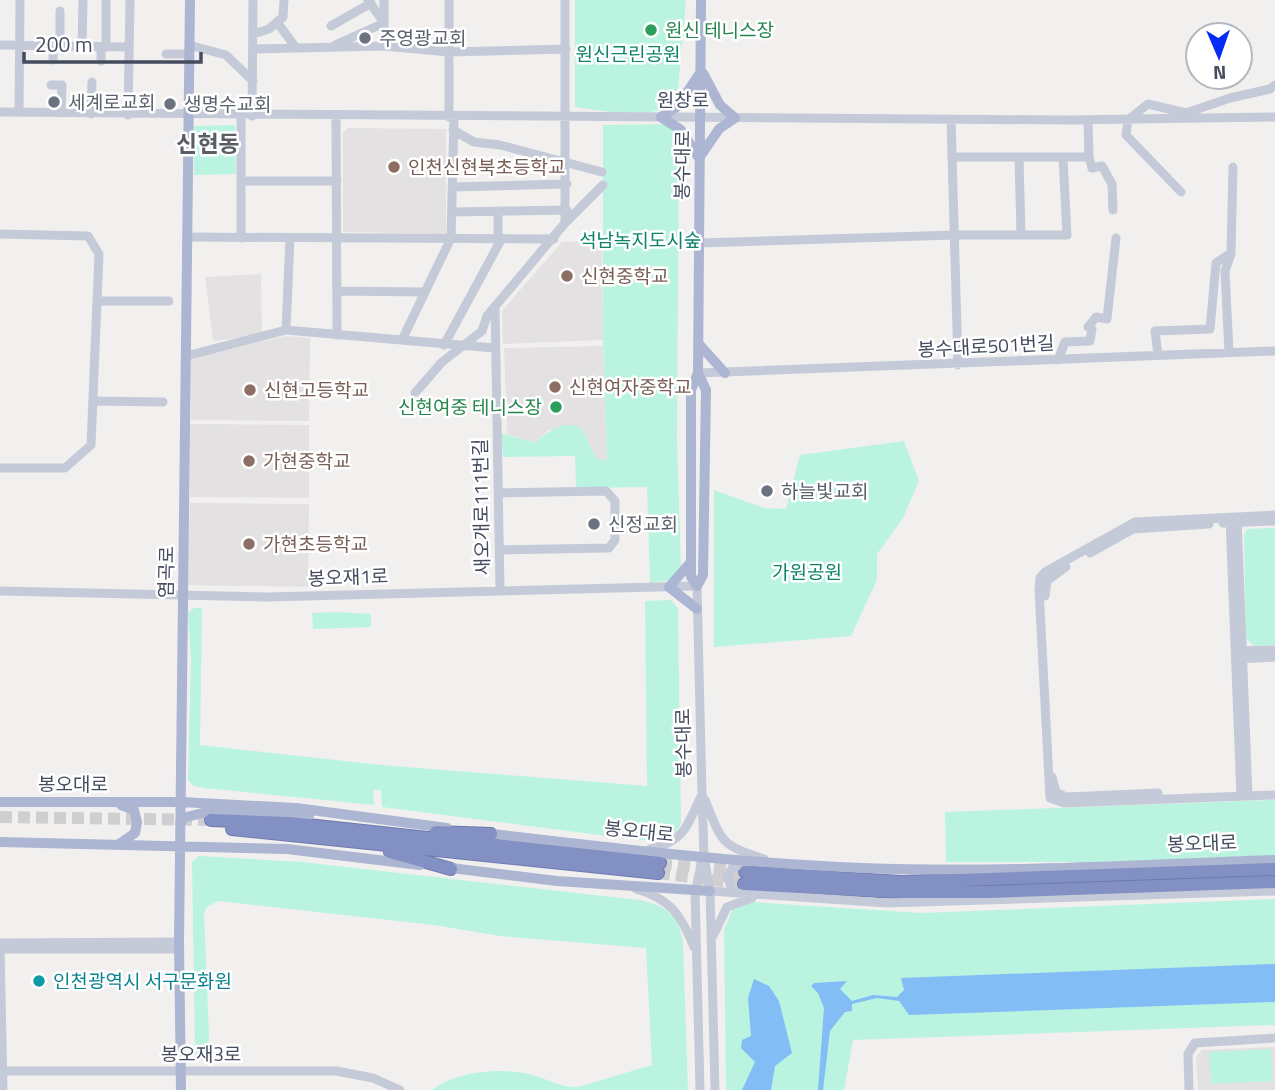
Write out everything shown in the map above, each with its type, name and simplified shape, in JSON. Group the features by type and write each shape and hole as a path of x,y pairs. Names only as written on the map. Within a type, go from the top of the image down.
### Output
{"highway":[{"name":"봉오대로","path":"210,823 289,823 659,868 300,835 210,823"},
{"path":"289,823 491,834"},
{"path":"300,835 404,854 452,869"},
{"name":"봉오대로","path":"1192,879 1275,864"},
{"path":"1033,869 1164,880"},
{"name":"봉오대로","path":"744,878 901,882 1192,879 1275,882"},
{"path":"1192,879 1275,889"},
{"path":"1037,899 1164,880"}],"main road":[{"name":"염곡로","path":"181,1090 180,824 190,0"},
{"name":"봉수대로","path":"698,373 705,390 705,403 704,575 697,586 691,577 691,390 698,373 701,0"},
{"path":"701,71 720,105 735,118 719,129 699,158 681,130 661,117 678,106 701,71"},
{"path":"698,343 725,373"},
{"path":"691,562 669,587 697,609"},
{"name":"봉오대로","path":"0,802 181,802 296,808 642,851 867,868 1033,869 1275,864"},
{"path":"116,803 134,810 137,822 135,833 119,844"},
{"path":"180,824 183,818 206,812 340,815"},
{"path":"0,842 180,844 287,849 557,881 710,891"}],"street":[{"path":"19,112 20,0"},
{"path":"82,46 83,0"},
{"path":"101,61 106,0"},
{"path":"128,114 130,0"},
{"path":"252,116 253,0"},
{"path":"253,34 269,29 283,17 284,0"},
{"path":"384,0 384,46"},
{"path":"402,340 451,238 453,130 449,0"},
{"path":"565,0 565,223"},
{"path":"331,26 369,2 384,23"},
{"path":"53,60 60,11"},
{"path":"277,22 296,48"},
{"path":"330,47 384,23"},
{"path":"0,46 130,47"},
{"path":"253,49 384,46 449,52 566,49"},
{"path":"166,54 189,49 226,55 253,80"},
{"path":"92,82 92,114"},
{"path":"51,85 61,85 61,113"},
{"path":"1181,192 1126,135 1128,120 1148,104 1186,113 1230,98 1270,89 1275,85"},
{"name":"원창로","path":"0,112 188,116 1088,120 1275,117"},
{"path":"241,116 241,238"},
{"path":"336,116 337,335"},
{"path":"951,119 958,365"},
{"path":"1088,120 1092,168 1102,166 1112,184 1113,210"},
{"path":"453,130 474,142 500,145 602,172"},
{"path":"953,157 1089,157"},
{"path":"1019,157 1021,235"},
{"path":"699,243 955,235 1067,235 1063,158"},
{"path":"1229,352 1225,271 1231,253 1233,167"},
{"path":"241,181 337,181"},
{"path":"452,187 566,184"},
{"path":"415,393 442,362 482,331 495,307 565,223 603,185"},
{"path":"452,212 567,210"},
{"path":"444,345 500,238 498,211"},
{"path":"0,234 88,236 99,254 91,445 65,468 0,468"},
{"path":"187,237 554,239"},
{"path":"1058,360 1065,342 1090,341 1093,329 1088,327 1096,317 1107,319 1116,237"},
{"path":"286,330 290,238"},
{"path":"1158,355 1155,331 1210,329 1216,263 1231,253"},
{"path":"337,291 425,292"},
{"path":"97,300 169,301"},
{"name":"새오개로111번길","path":"495,307 500,590"},
{"path":"186,356 286,330 494,348"},
{"name":"봉수대로501번길","path":"698,373 1275,351"},
{"path":"93,401 163,402"},
{"path":"499,493 606,491 615,501 615,540 609,548 500,550"},
{"path":"1233,520 1275,515"},
{"path":"1233,520 1244,793"},
{"path":"1275,521 1135,522 1045,572 1040,578 1039,590 1050,798 1064,803 1275,789"},
{"name":"봉오재1로","path":"0,591 317,596 697,586"},
{"name":"봉수대로","path":"697,586 704,857 710,891 715,1090"},
{"path":"1239,655 1275,650"},
{"path":"1239,655 1275,657"},
{"path":"642,851 665,846 680,837 702,793"},
{"path":"702,793 718,834 729,847 773,862"},
{"path":"1244,793 1275,794"},
{"name":"봉수대로","path":"700,1090 695,891 704,857"},
{"path":"734,893 728,884 729,873 738,865 753,861"},
{"path":"625,886 654,894 672,905 680,915 696,953"},
{"path":"710,891 887,903 1275,889"},
{"path":"710,952 716,927 727,907 746,898 768,895"},
{"path":"3,1090 0,1071 0,943 179,946"},
{"path":"0,949 165,946"},
{"path":"1189,1090 1188,1054 1195,1043 1275,1038"},
{"name":"봉오재3로","path":"0,1071 343,1072 373,1078 400,1090"}],"shaded area":[{"name":"인천신현북초등학교","path":"348,128 446,129 446,234 343,232 343,133"},
{"name":"신현중학교","path":"602,240 603,340 503,344 502,311 562,242"},
{"name":"신현고등학교","path":"261,274 262,336 213,341 205,277"},
{"name":"신현고등학교","path":"285,336 310,338 309,421 191,420 191,359"},
{"name":"신현여자중학교","path":"603,346 607,460 597,460 582,429 548,430 535,443 507,434 504,348"},
{"name":"가현중학교","path":"190,424 309,425 309,498 190,497"},
{"name":"가현초등학교","path":"190,503 309,504 308,587 188,585"},
{"path":"1275,1047 1275,1090 1198,1090 1196,1057 1202,1050"}],"green space":[{"name":"원신근린공원","path":"575,0 686,0 677,101 655,111 642,113 575,107"},
{"name":"석남녹지도시숲","path":"668,124 679,135 677,439 681,568 672,580 650,583 647,487 576,488 575,456 503,457 501,433 535,443 556,428 576,426 583,432 597,459 607,460 603,340 603,125"},
{"path":"235,125 236,174 194,175 194,126"},
{"name":"가원공원","path":"904,441 919,481 903,518 877,554 877,580 851,636 714,647 714,490 764,508 786,509 800,455"},
{"path":"1275,528 1275,645 1254,646 1246,638 1244,535 1247,529"},
{"path":"671,600 678,608 681,823 669,837 638,840 382,807 381,790 373,790 374,805 204,788 194,786 188,780 191,658 188,613 194,608 202,608 200,745 381,765 647,786 645,601"},
{"path":"312,613 371,614 371,627 313,629"},
{"path":"1275,800 1275,856 1116,862 946,862 945,812"},
{"path":"199,856 302,862 639,900 664,908 678,925 683,943 688,1090 432,1090 467,1075 494,1071 520,1073 578,1087 652,1065 646,948 500,936 434,925 219,901 208,906 204,913 210,1060 199,1060 195,1056 192,862"},
{"path":"1275,899 1275,1025 853,1040 844,1090 726,1090 724,930 736,901 921,913"},
{"path":"1271,1049 1273,1081 1211,1084 1209,1052"}],"water":[{"path":"1275,964 1275,1002 909,1015 899,1001 877,998 852,1004 852,1011 845,1012 830,1031 823,1090 818,1090 824,1008 818,993 811,986 814,983 847,981 840,989 852,1001 873,995 897,997 904,990 901,978"},
{"path":"754,979 769,986 779,1001 792,1053 775,1066 771,1090 742,1090 755,1062 741,1048 742,1040 751,1036 748,998"}],"tunnel":[{"path":"0,817 211,820"},
{"path":"660,863 745,872"},
{"path":"658,873 744,884"}],"place":[{"name":"원신 테니스장","path":"651,30"},
{"name":"주영광교회","path":"365,38"},
{"name":"세계로교회","path":"54,102"},
{"name":"생명수교회","path":"170,104"},
{"name":"인천신현북초등학교","path":"394,167"},
{"name":"신현중학교","path":"567,276"},
{"name":"신현여자중학교","path":"555,387"},
{"name":"신현고등학교","path":"250,390"},
{"name":"신현여중 테니스장","path":"556,407"},
{"name":"가현중학교","path":"249,461"},
{"name":"하늘빛교회","path":"767,491"},
{"name":"신정교회","path":"594,524"},
{"name":"가현초등학교","path":"249,544"},
{"name":"인천광역시 서구문화원","path":"39,981"}],"district":[{"name":"신현동","path":"208,144"}]}
